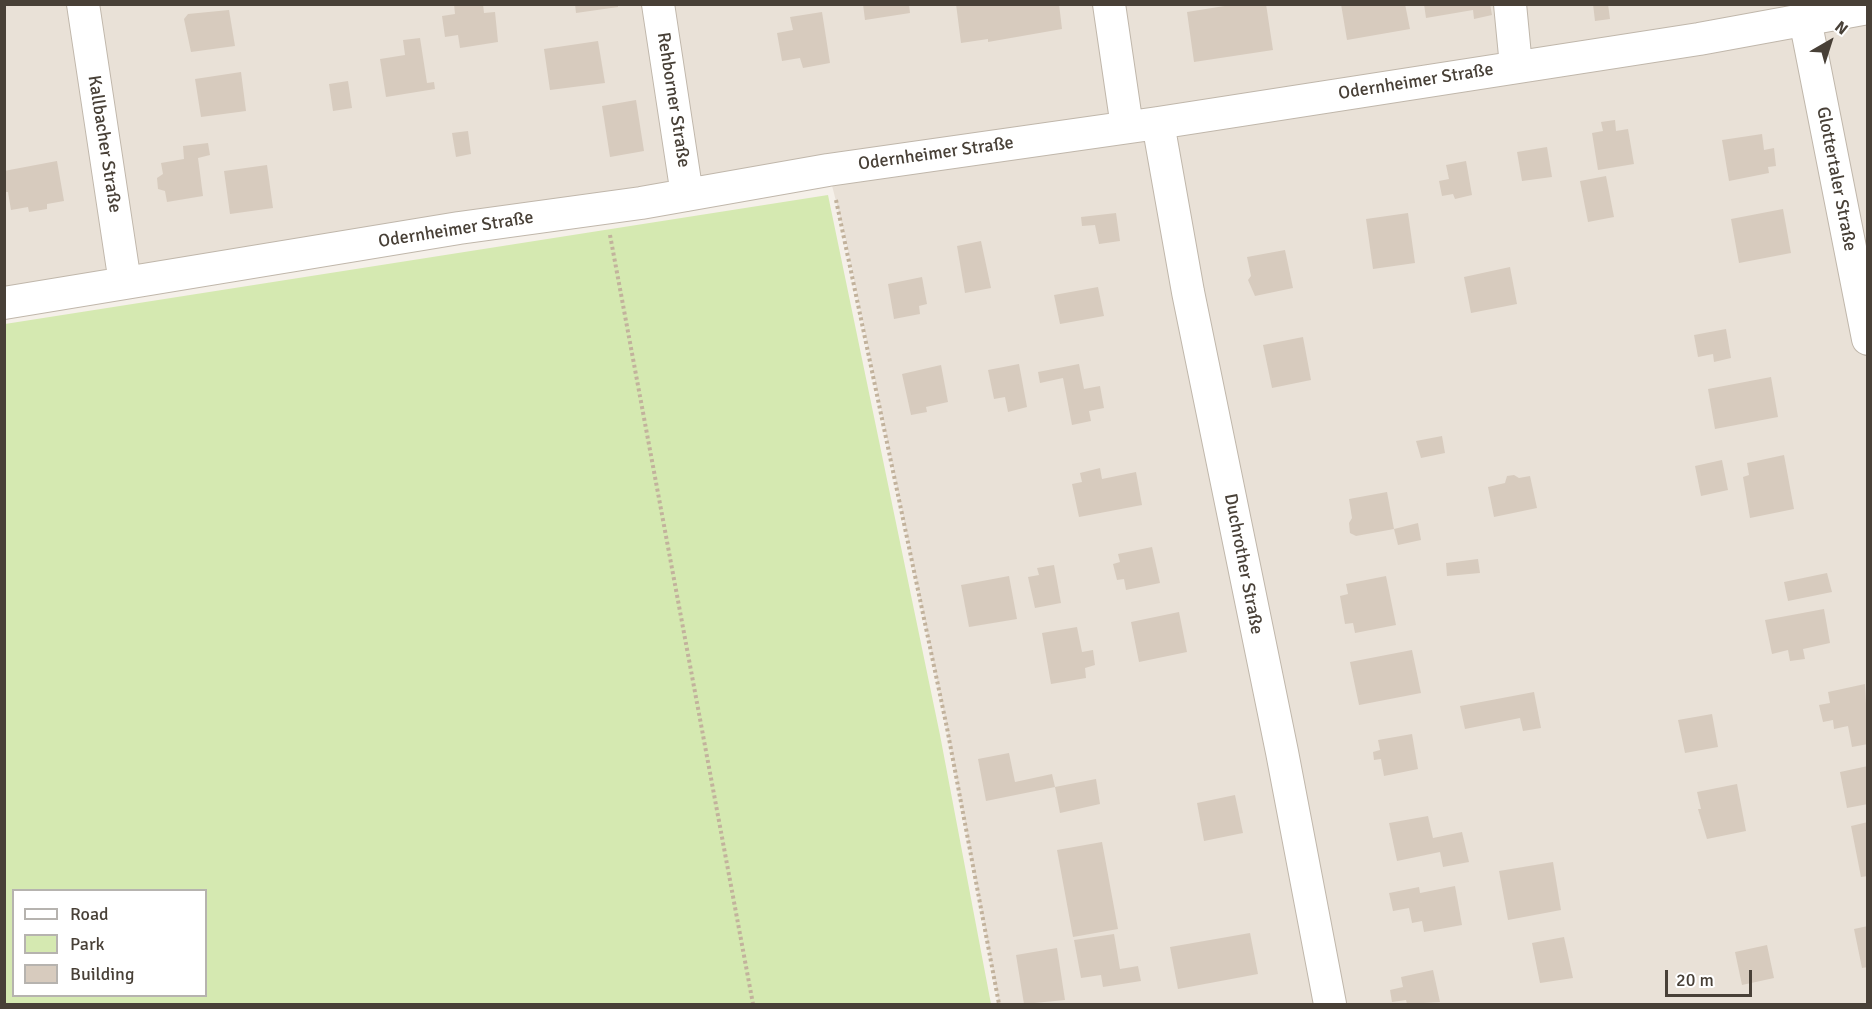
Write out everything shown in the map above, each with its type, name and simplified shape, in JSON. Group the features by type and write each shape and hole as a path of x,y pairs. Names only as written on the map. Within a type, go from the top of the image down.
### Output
{"street":[{"name":"Kallbacher Straße","path":"83,4 125,283"},
{"name":"Rehborner Straße","path":"658,4 687,195"},
{"path":"1109,4 1127,127"},
{"path":"1510,4 1516,66"},
{"name":"Odernheimer Straße","path":"4,303 687,195 828,170 1158,123 1699,39 1868,9"},
{"name":"Glottertaler Straße","path":"1805,19 1868,339"},
{"name":"Duchrother Straße","path":"1158,123 1191,303 1282,752 1330,1005"}],"path":[{"path":"828,170 845,236 947,728 999,1005"},
{"path":"608,226 753,1005"}],"shaded area":[{"path":"5,5 1867,5 1867,1004 999,1004 947,728 845,236 828,170 5,303"}],"green space":[{"path":"828,195 940,735 991,1004 5,1004 5,324"}],"building":[{"path":"454,4 483,4 484,13 495,12 498,42 460,48 458,35 445,37 442,16 455,14"},
{"path":"575,4 618,4 618,7 576,13"},
{"path":"863,4 909,4 910,13 865,20"},
{"path":"956,4 1059,4 1062,29 988,42 988,39 961,43"},
{"path":"1237,4 1266,4 1273,50 1194,62 1187,12"},
{"path":"1341,4 1405,4 1410,29 1347,40"},
{"path":"1424,4 1490,4 1492,15 1474,19 1473,10 1426,18"},
{"path":"1593,4 1608,4 1610,19 1595,21"},
{"path":"229,10 235,46 191,52 184,19 188,14"},
{"path":"822,12 830,63 803,68 800,58 782,61 777,33 793,30 790,17"},
{"path":"420,38 427,83 434,82 435,89 386,97 380,59 405,55 403,40"},
{"path":"598,41 605,83 550,90 544,49"},
{"path":"241,72 246,111 201,117 195,79"},
{"path":"348,81 352,108 333,111 329,84"},
{"path":"636,100 644,151 610,157 602,106"},
{"path":"1615,120 1616,131 1628,129 1634,164 1598,170 1592,133 1603,131 1601,122"},
{"path":"468,131 471,154 456,157 452,133"},
{"path":"1762,134 1764,150 1774,148 1776,166 1768,167 1769,173 1729,181 1722,140"},
{"path":"208,143 210,155 198,158 203,196 167,202 165,191 158,189 157,178 163,174 161,163 184,159 183,146"},
{"path":"1547,147 1552,177 1522,181 1517,152"},
{"path":"57,161 64,201 47,204 47,209 29,212 28,207 11,210 8,192 4,192 4,171"},
{"path":"1466,161 1472,195 1455,199 1453,194 1442,196 1439,181 1449,179 1446,165"},
{"path":"267,165 273,208 230,214 224,171"},
{"path":"1606,176 1614,217 1588,222 1580,181"},
{"path":"1783,209 1791,253 1739,263 1731,219"},
{"path":"1116,213 1120,241 1099,244 1095,225 1082,226 1081,217"},
{"path":"1408,213 1415,263 1373,269 1366,219"},
{"path":"981,241 991,288 965,293 957,246"},
{"path":"1285,250 1293,288 1255,296 1248,280 1251,276 1247,257"},
{"path":"1510,267 1517,304 1471,313 1464,277"},
{"path":"922,277 927,304 919,306 920,314 894,319 888,284"},
{"path":"1098,287 1104,316 1060,324 1054,295"},
{"path":"1726,329 1731,358 1714,362 1713,354 1698,357 1694,335"},
{"path":"1303,337 1311,380 1272,388 1263,345"},
{"path":"1019,364 1027,407 1008,412 1005,397 994,399 988,370"},
{"path":"1079,364 1084,389 1100,386 1104,408 1089,411 1091,421 1072,425 1063,378 1040,383 1038,372"},
{"path":"941,365 948,402 926,407 927,412 911,415 902,374"},
{"path":"1771,377 1778,417 1715,429 1708,389"},
{"path":"1442,436 1445,453 1421,458 1416,441"},
{"path":"1784,455 1794,509 1750,518 1743,477 1749,475 1747,463"},
{"path":"1722,460 1728,490 1701,496 1695,466"},
{"path":"1100,468 1102,479 1136,472 1142,505 1079,517 1072,484 1082,482 1080,473"},
{"path":"1514,475 1519,478 1530,476 1537,508 1494,517 1488,487 1505,483 1507,476"},
{"path":"1387,492 1394,529 1356,536 1350,533 1349,523 1352,518 1349,499"},
{"path":"1418,523 1421,540 1398,545 1394,529"},
{"path":"1152,547 1160,583 1126,590 1124,579 1117,580 1113,564 1120,562 1118,554"},
{"path":"1478,559 1480,573 1447,576 1446,563"},
{"path":"1054,565 1061,603 1035,608 1028,577 1039,575 1037,568"},
{"path":"1827,573 1832,592 1788,601 1784,582"},
{"path":"1009,576 1017,619 969,627 961,585"},
{"path":"1386,576 1396,625 1355,633 1353,623 1345,624 1340,596 1348,594 1346,584"},
{"path":"1824,609 1830,643 1803,649 1805,659 1790,661 1788,650 1772,654 1765,620"},
{"path":"1179,612 1187,652 1139,662 1131,622"},
{"path":"1077,627 1082,652 1093,650 1095,665 1085,668 1086,678 1051,684 1042,633"},
{"path":"1412,650 1421,693 1359,705 1350,662"},
{"path":"1865,684 1868,744 1852,747 1848,726 1834,729 1833,720 1823,722 1819,705 1830,703 1828,692"},
{"path":"1534,692 1541,728 1523,731 1520,718 1465,729 1460,706"},
{"path":"1712,714 1718,747 1685,753 1678,720"},
{"path":"1412,734 1418,769 1384,776 1381,759 1374,760 1373,752 1380,750 1378,740"},
{"path":"1009,753 1015,782 1052,774 1055,787 986,801 978,759"},
{"path":"1868,766 1868,804 1847,808 1840,772"},
{"path":"1096,779 1100,804 1060,813 1055,787"},
{"path":"1737,784 1746,831 1707,839 1698,809 1701,809 1697,792"},
{"path":"1235,795 1243,833 1204,841 1197,803"},
{"path":"1428,816 1433,838 1462,832 1469,862 1443,867 1440,852 1397,861 1389,823"},
{"path":"1868,822 1868,876 1861,877 1851,826"},
{"path":"1102,842 1118,929 1073,937 1057,850"},
{"path":"1553,862 1561,910 1508,920 1499,871"},
{"path":"1455,886 1462,925 1424,932 1422,921 1412,923 1409,908 1393,911 1389,893 1419,887 1420,893"},
{"path":"1868,926 1868,967 1862,968 1854,929"},
{"path":"1250,933 1258,974 1178,989 1170,947"},
{"path":"1114,934 1120,969 1138,966 1141,981 1103,987 1101,975 1081,978 1074,940"},
{"path":"1564,937 1573,978 1540,983 1532,943"},
{"path":"1767,945 1774,978 1742,985 1735,952"},
{"path":"1057,948 1065,1000 1024,1004 1016,955"},
{"path":"1433,970 1440,1002 1407,1004 1406,1000 1392,1002 1390,990 1403,987 1401,977"}]}
